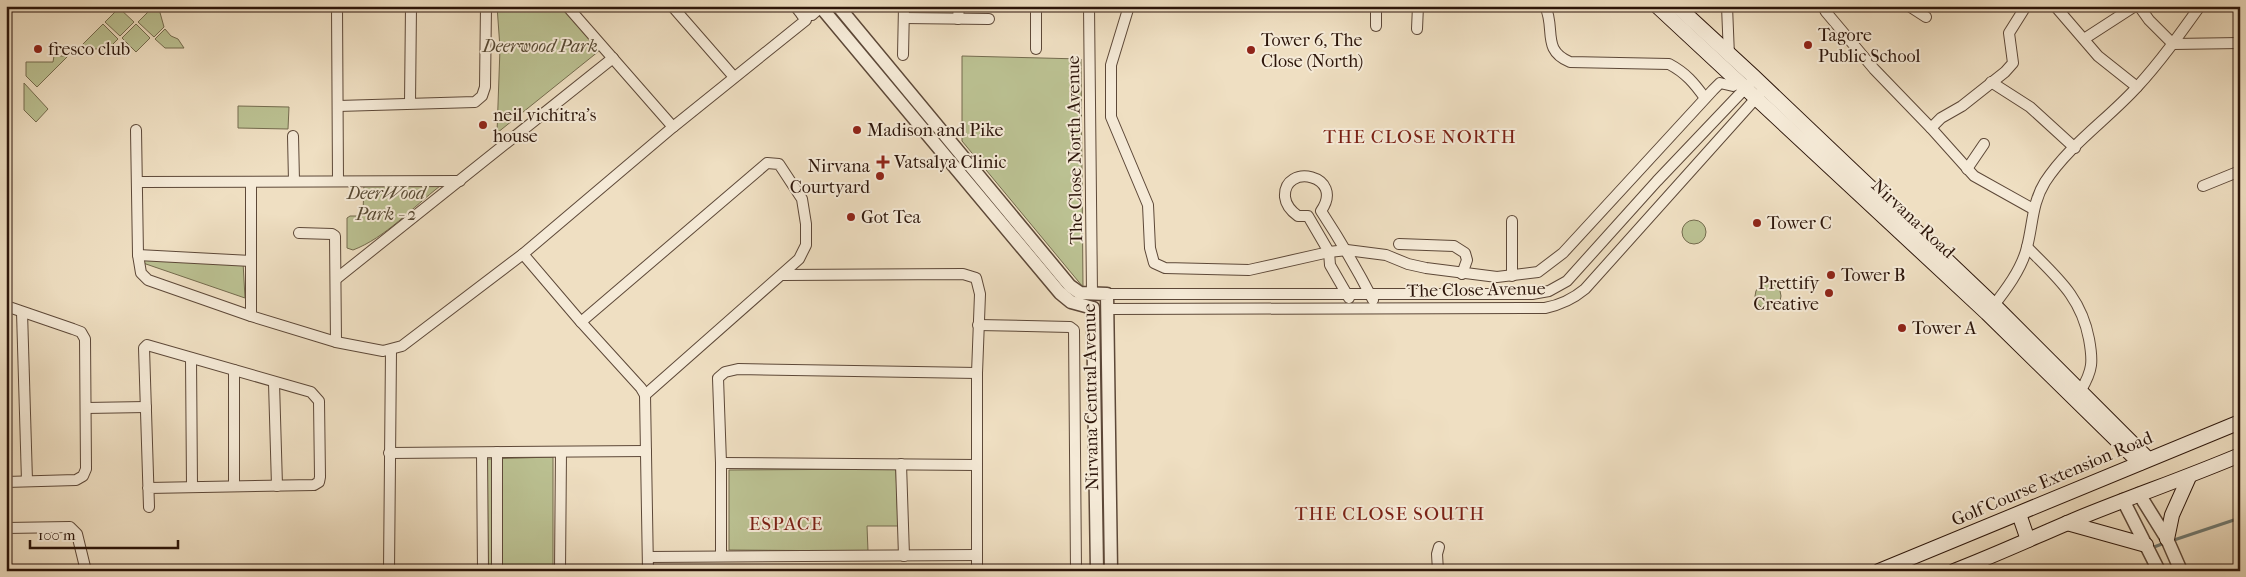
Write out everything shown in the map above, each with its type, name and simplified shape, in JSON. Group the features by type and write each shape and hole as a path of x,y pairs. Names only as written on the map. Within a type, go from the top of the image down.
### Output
{"main road":[{"name":"Nirvana Road","path":"1658,6 1747,89 2081,390 2144,461"},
{"name":"Nirvana Road","path":"1677,6 1729,56 1761,83 2144,461"},
{"name":"Golf Course Extension Road","path":"1880,571 2240,422"},
{"path":"1954,571 2123,500 2240,455"},
{"path":"2167,539 2172,515 2189,476"},
{"path":"2019,514 2028,540"},
{"path":"2067,523 2146,545"}],"street":[{"path":"337,6 338,181"},
{"path":"410,103 411,6"},
{"path":"338,106 475,102 482,96 485,87 486,6"},
{"path":"567,6 673,127"},
{"path":"672,6 734,77"},
{"path":"795,6 812,15 821,7"},
{"name":"Nirvana Central Avenue","path":"838,6 1070,286 1080,293 1107,294 1111,571"},
{"path":"904,6 904,55"},
{"path":"958,19 959,6"},
{"path":"1036,6 1036,49"},
{"name":"The Close North Avenue","path":"1089,6 1092,294"},
{"path":"1129,6 1112,65 1111,117 1148,204 1150,248 1154,263 1165,268 1249,270 1329,252 1347,250 1386,255 1408,264 1462,274 1497,277 1538,272 1563,253 1720,83 1747,89"},
{"path":"1376,6 1376,26"},
{"path":"1417,29 1418,6"},
{"path":"1545,6 1551,26 1551,44 1554,53 1559,58 1570,62 1670,64 1692,80 1705,98"},
{"path":"1727,6 1729,56"},
{"path":"1823,6 1874,69 1931,128 1967,169 1983,183 2033,209"},
{"path":"1909,6 1926,16"},
{"path":"1931,128 1941,118 1962,106 2005,72 2013,63 2009,33 2026,6"},
{"path":"2055,6 2098,56 2137,87"},
{"path":"2084,39 2137,6 2173,44 2240,43"},
{"path":"1991,309 2021,265 2027,248 2033,209 2045,183 2061,161 2137,87 2173,44 2200,6"},
{"name":"Nirvana Central Avenue","path":"821,7 1060,293 1078,306 1093,308 1097,571"},
{"path":"136,130 138,255 141,273 148,280 251,316 336,342 383,351 391,350 402,346 523,254 673,127 806,20 804,11"},
{"path":"904,18 989,19"},
{"path":"336,279 613,58"},
{"path":"1991,82 2030,107 2075,148"},
{"name":"The Close Avenue","path":"1107,294 1532,294 1549,291 1567,281 1657,181 1747,89 1761,83"},
{"name":"The Close Avenue","path":"1093,308 1545,308 1556,306 1570,300 1585,289 1747,89"},
{"path":"293,136 294,181"},
{"path":"1967,169 1984,144"},
{"path":"581,322 767,163 779,164 802,199 806,224 806,246 799,259 645,396"},
{"path":"2203,186 2240,171"},
{"path":"1354,308 1330,265 1329,252 1308,216 1298,216 1292,212 1285,200 1288,186 1298,177 1312,176 1323,185 1327,198 1321,211 1347,250 1352,264 1378,308"},
{"path":"137,182 460,180"},
{"path":"251,182 251,316"},
{"path":"1512,221 1512,276"},
{"path":"299,233 332,234 335,236 336,342"},
{"path":"1399,244 1454,246 1460,249 1467,260 1462,274"},
{"path":"2027,248 2064,286 2080,306 2092,354 2091,374 2081,390"},
{"path":"523,254 581,322 642,388 645,396 648,571"},
{"path":"138,255 251,261"},
{"path":"782,275 970,274 976,278 980,294 977,373 977,571"},
{"path":"1549,291 1556,306"},
{"path":"1092,294 1093,308"},
{"path":"1453,308 1454,294"},
{"path":"1502,294 1502,308"},
{"path":"6,306 81,332 85,340 86,408 86,469 83,476 76,480 6,482"},
{"path":"22,312 27,481"},
{"path":"978,325 1070,327 1074,330 1076,571"},
{"path":"148,488 314,485 319,482 320,477 319,400 311,392 274,383 152,345 144,348 148,488 149,507"},
{"path":"389,571 391,350"},
{"path":"191,358 192,487"},
{"path":"721,556 721,464 718,378 725,372 738,368 977,373"},
{"path":"234,370 234,486"},
{"path":"274,383 277,486"},
{"path":"86,408 146,407"},
{"path":"390,453 646,451"},
{"path":"482,452 483,571"},
{"path":"497,571 498,452"},
{"path":"560,452 560,571"},
{"path":"721,464 977,465"},
{"path":"901,464 904,556"},
{"path":"2138,494 2167,539 2181,571"},
{"path":"2123,500 2159,571"},
{"path":"6,528 70,528 77,534 86,571"},
{"path":"1438,571 1437,554 1439,547"},
{"path":"648,557 977,555"}],"green space":[{"path":"154,6 158,6 164,27 154,37 138,22"},
{"name":"Deerwood Park","path":"497,6 561,6 599,51 497,133 500,48"},
{"path":"908,6 953,6 953,13 908,12"},
{"path":"119,8 134,22 120,36 105,22"},
{"path":"103,24 118,39 108,49 78,49"},
{"path":"136,24 150,38 136,52 122,38"},
{"path":"165,29 171,36 178,39 184,48 165,48 155,39"},
{"path":"54,56 68,56 37,87 26,76 26,62 53,62"},
{"path":"962,56 1081,59 1083,287 962,141"},
{"path":"24,83 48,109 36,122 24,110"},
{"path":"238,106 289,107 288,129 238,128"},
{"name":"DeerWood Park - 2","path":"364,183 440,186 387,230 365,245 353,250 347,248 347,218 359,216 363,213"},
{"path":"1694,220 1699,221 1705,227 1705,237 1699,243 1694,244 1689,243 1683,237 1682,232 1683,227 1689,221"},
{"path":"147,257 243,262 245,298 143,263"},
{"path":"1768,283 1777,287 1781,296 1777,305 1768,309 1759,305 1755,296 1759,287"},
{"path":"553,457 553,571 487,571 487,459"},
{"path":"896,469 898,526 867,526 868,551 729,550 729,470"}],"waterway":[{"path":"2174,540 2240,518"},
{"path":"2154,547 2162,544"}],"place":[{"name":"Tagore Public School","path":"1808,45"},
{"name":"fresco club","path":"38,49"},
{"name":"Tower 6, The Close (North)","path":"1251,50"},
{"name":"neil vichitra's house","path":"483,125"},
{"name":"Madison and Pike","path":"857,130"},
{"name":"Vatsalya Clinic","path":"883,162"},
{"name":"Nirvana Courtyard","path":"880,176"},
{"name":"Got Tea","path":"851,217"},
{"name":"Tower C","path":"1757,223"},
{"name":"Tower B","path":"1831,275"},
{"name":"Prettify Creative","path":"1829,293"},
{"name":"Tower A","path":"1902,328"}],"district":[{"name":"THE CLOSE NORTH","path":"1420,137"},
{"name":"THE CLOSE SOUTH","path":"1390,514"},
{"name":"ESPACE","path":"786,524"}]}
